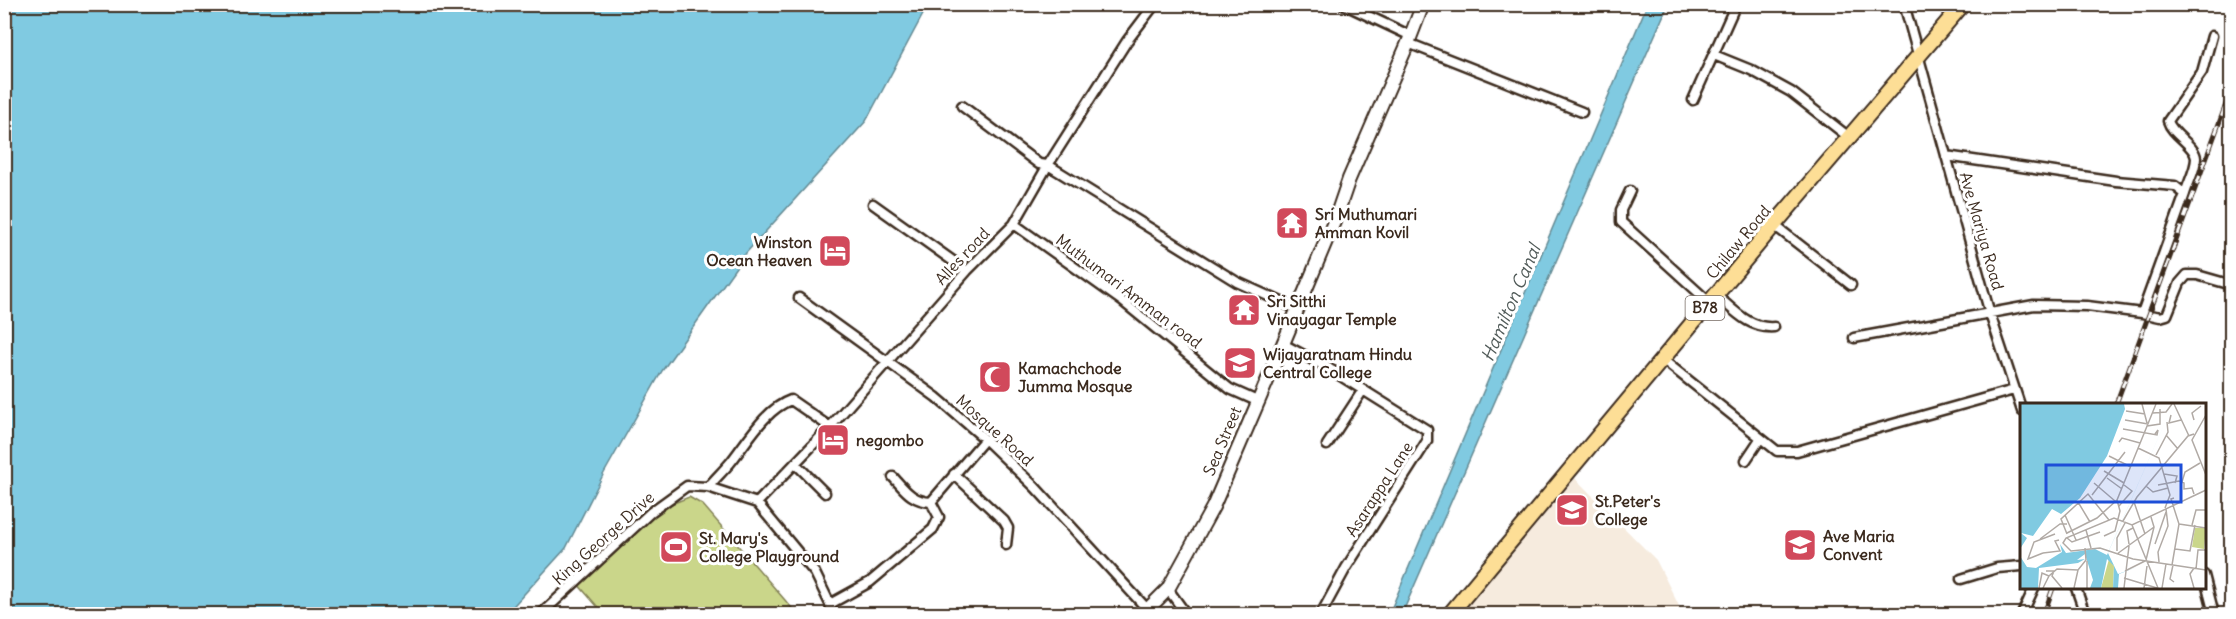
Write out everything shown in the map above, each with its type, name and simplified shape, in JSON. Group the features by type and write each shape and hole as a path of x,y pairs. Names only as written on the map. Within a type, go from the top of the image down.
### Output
{"main road":[{"name":"Chilaw Road","path":"1456,612 1712,299 1963,4"}],"street":[{"name":"Alles road","path":"757,503 830,427 967,271 1014,224 1048,165 1127,41 1155,4"},
{"path":"1343,4 1410,40 1582,112"},
{"name":"Sea Street","path":"1145,612 1168,589 1213,507 1336,217 1349,179 1410,40 1423,4"},
{"path":"1693,100 1736,4"},
{"name":"Ave Mariya Road","path":"1904,4 1990,314 2020,406"},
{"path":"2142,313 2196,160 2195,152 2170,129 2168,121 2202,72 2212,36"},
{"path":"1714,55 1751,70 1791,92 1850,138"},
{"path":"962,106 1039,164 1048,165 1237,282 1297,309"},
{"path":"1946,156 2116,181 2175,186 2185,194"},
{"path":"1630,191 1621,210 1621,222 1712,299 1750,324 1763,328 1774,327"},
{"path":"873,204 967,271"},
{"name":"Muthumari Amman road","path":"1014,224 1122,301 1230,389 1257,401"},
{"path":"1774,225 1851,285"},
{"path":"1854,338 2034,304 2087,306 2142,313 2160,318 2167,315 2180,283 2187,275 2197,275 2232,285"},
{"name":"Mosque Road","path":"799,298 936,397 985,440 1035,487 1145,612"},
{"name":"Asarappa Lane","path":"1283,344 1427,430 1427,441 1346,568 1321,615"},
{"path":"1662,359 1777,451 1797,451 2014,390"},
{"path":"1328,445 1363,390"},
{"path":"830,427 791,400 782,404 751,434 708,487 757,503 814,573 830,604 832,615"},
{"path":"1746,460 1760,439"},
{"path":"931,502 985,440"},
{"path":"795,463 825,493"},
{"path":"954,474 1004,521 1008,528 1006,545"},
{"path":"893,477 911,497 931,502"},
{"name":"King George Drive","path":"541,615 651,512 687,486 708,487"},
{"path":"830,604 870,582 933,529 939,517 931,502"},
{"path":"1961,579 1997,568 2020,566"},
{"path":"2206,579 2214,615"},
{"path":"1168,589 1186,615"},
{"path":"2022,615 2034,589"},
{"path":"2076,589 2085,615"}],"shaded area":[{"name":"St.Peter's College","path":"1571,474 1656,560 1683,614 1462,614 1456,607"}],"green space":[{"name":"St. Mary's College Playground","path":"689,497 703,505 797,614 604,614 576,582 651,512"}],"water":[{"path":"4,5 928,5 866,121 746,253 662,371 603,475 566,548 506,614 5,614"},
{"path":"1647,5 1668,5 1402,614 1389,614"}],"railway":[{"path":"2116,403 2232,88"},
{"path":"2044,614 2053,589"}],"place":[{"name":"Sri Muthumari Amman Kovil","path":"1292,223"},
{"name":"Winston Ocean Heaven","path":"835,251"},
{"name":"Sri Sitthi Vinayagar Temple","path":"1244,310"},
{"name":"Wijayaratnam Hindu Central College","path":"1240,363"},
{"name":"Kamachchode Jumma Mosque","path":"995,377"},
{"name":"negombo","path":"833,440"},
{"name":"St.Peter's College","path":"1572,510"},
{"name":"Ave Maria Convent","path":"1800,545"},
{"name":"St. Mary's College Playground","path":"676,547"}],"water label":[{"name":"Hamilton Canal","path":"1511,303"}]}
